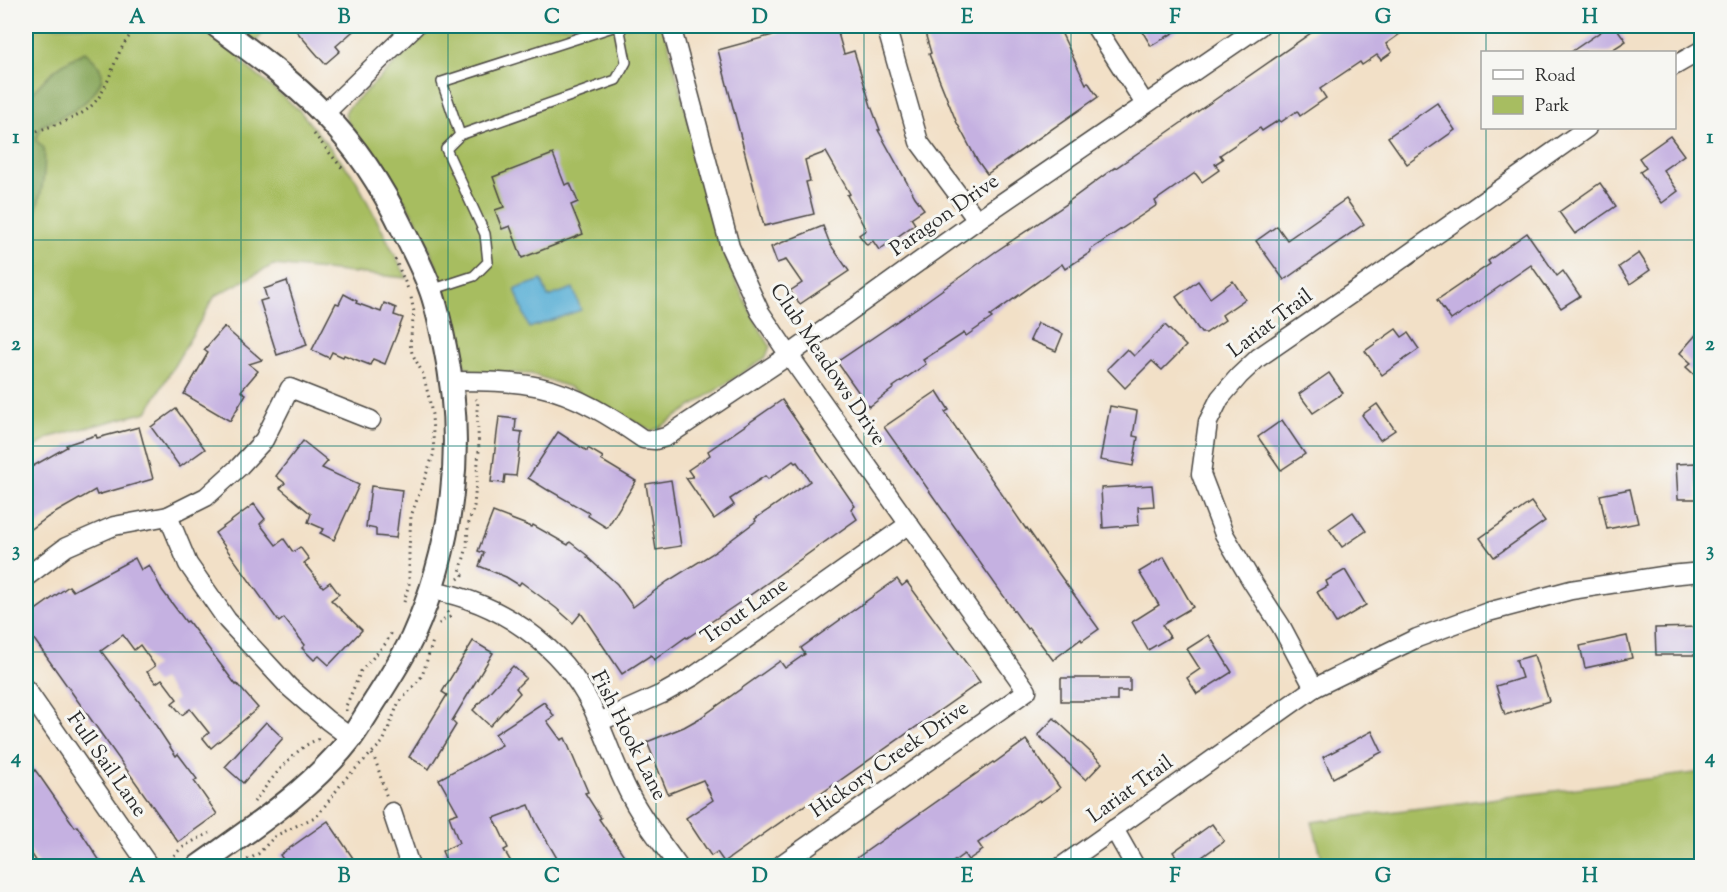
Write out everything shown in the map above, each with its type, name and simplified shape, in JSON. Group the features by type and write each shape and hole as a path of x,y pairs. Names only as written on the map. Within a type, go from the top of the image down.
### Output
{"street":[{"path":"317,121 415,26"},
{"name":"Club Meadows Drive","path":"671,26 730,247 760,312 1027,691"},
{"path":"886,26 919,142 977,220"},
{"path":"1095,26 1145,104"},
{"name":"Paragon Drive","path":"452,381 520,383 543,387 582,402 643,439 655,440 666,437 789,355 977,220 1260,26"},
{"path":"198,867 286,802 324,768 351,738 396,669 412,638 431,590 449,522 455,426 452,381 431,290 394,210 354,151 317,121 270,66 212,33"},
{"path":"1676,65 1701,50"},
{"name":"Lariat Trail","path":"1314,688 1281,626 1224,534 1201,474 1208,422 1220,398 1258,358 1586,129"},
{"path":"26,577 66,547 114,526 168,516 206,496 239,467 264,440 290,388 371,420"},
{"path":"168,516 188,564 227,620 289,687 351,738"},
{"name":"Trout Lane","path":"598,722 679,686 909,524"},
{"name":"Lariat Trail","path":"1062,867 1314,688 1417,638 1488,612 1571,590 1701,572"},
{"name":"Fish Hook Lane","path":"431,590 452,594 500,613 531,633 571,673 586,697 635,804 678,867"},
{"name":"Full Sail Lane","path":"26,689 158,866"},
{"name":"Hickory Creek Drive","path":"778,867 1027,691"},
{"path":"392,812 410,867"},
{"path":"1114,830 1135,867"}],"lane":[{"path":"431,290 474,276 488,262 485,234 446,149 460,135 616,80 626,62 617,26 442,82 460,135"}],"path":[{"path":"26,136 66,121 87,110 103,92 124,44 138,26"},
{"path":"188,26 212,33"},
{"path":"317,121 347,173"},
{"path":"392,250 399,271 411,294 414,312 410,344 423,374 429,398 434,453 411,516 409,584 403,607"},
{"path":"346,713 346,706 361,671 386,643 395,626"},
{"path":"249,807 284,764 318,739 327,739"},
{"path":"372,754 377,761 378,771 392,812"},
{"path":"158,866 180,849 216,830"}],"green space":[{"path":"26,26 269,26 240,61 299,110 355,178 407,278 273,265 215,296 147,412 50,437 26,454"},
{"path":"435,26 664,26 719,240 742,294 770,346 766,357 652,431 569,387 531,374 475,372 466,367 460,359 449,308 435,262 424,236 413,214 347,121 345,113"},
{"path":"85,52 99,67 102,80 93,94 80,106 41,126 36,140 44,148 43,181 35,214 26,235 26,100 52,72"},
{"path":"1701,772 1701,866 1324,866 1312,822"}],"water":[{"path":"542,280 548,297 573,288 581,310 529,328 515,289"}],"building":[{"path":"292,26 359,26 336,46 340,51 325,64"},
{"path":"790,26 836,26 844,54 854,51 880,130 878,130 924,209 911,218 915,224 879,250 873,241 867,245 859,235 866,230 847,195 850,194 826,152 805,160 810,181 806,182 814,214 764,226 718,50 791,30"},
{"path":"923,26 1058,26 1086,84 1088,82 1098,97 987,174 956,121 929,54 931,53"},
{"path":"1139,26 1185,26 1151,46"},
{"path":"1321,26 1411,26 1386,44 1392,52 1381,60 1377,55 1362,65 1360,62 1320,89 1326,98 1300,116 1297,111 1262,131 1260,128 1220,155 1223,159 1215,164 1219,170 1202,182 1195,173 1155,201 1157,205 1090,250 1091,252 1065,269 1062,264 966,336 964,333 923,360 926,364 869,407 837,362"},
{"path":"1609,26 1615,26 1626,41 1611,51 1572,51"},
{"path":"1437,103 1455,130 1407,164 1388,137"},
{"path":"1670,136 1684,155 1663,170 1678,191 1662,203 1640,172 1646,168 1639,158"},
{"path":"553,154 565,185 570,183 578,202 571,205 583,234 522,258 510,226 502,229 495,210 504,207 493,177"},
{"path":"1600,183 1616,206 1575,234 1559,212"},
{"path":"1346,199 1364,224 1284,280 1256,241 1277,226 1287,240"},
{"path":"823,226 830,244 849,271 800,304 790,291 802,283 786,260 777,263 771,247"},
{"path":"1527,233 1557,276 1563,271 1580,296 1561,308 1531,265 1451,320 1437,300 1490,264 1488,261"},
{"path":"1639,253 1650,270 1630,284 1619,267"},
{"path":"287,281 307,345 277,355 260,301 267,299 264,289"},
{"path":"1198,281 1210,298 1233,281 1245,299 1222,315 1225,320 1206,333 1201,333 1176,297"},
{"path":"344,294 357,301 356,303 381,312 384,303 396,308 394,315 403,318 385,364 373,359 370,365 332,352 329,358 312,350 336,303 339,304"},
{"path":"1038,323 1063,334 1056,351 1030,340"},
{"path":"1165,325 1186,346 1162,370 1152,361 1125,388 1107,369 1127,349 1134,356"},
{"path":"224,327 262,360 249,364 258,371 241,391 246,394 230,421 184,394 208,353 204,350"},
{"path":"1396,329 1402,337 1408,333 1419,349 1382,375 1365,351"},
{"path":"1701,329 1701,381 1686,367 1691,363 1680,353"},
{"path":"1329,373 1343,393 1313,413 1299,394"},
{"path":"937,391 949,410 945,412 1099,629 1053,660 1029,628 1027,629 884,427"},
{"path":"782,400 855,506 851,509 857,519 654,660 651,655 622,674 581,613 573,623 521,582 519,585 479,566 484,553 478,551 493,512 532,527 533,525 568,545 570,542 617,584 633,607 668,581 715,552 756,521 755,519 810,481 797,462 793,461 768,479 765,476 730,499 734,505 714,519 686,478 693,477 688,470 710,455 708,451"},
{"path":"1377,404 1395,430 1380,440 1362,415"},
{"path":"1110,406 1137,411 1133,436 1138,437 1133,466 1100,460"},
{"path":"176,409 205,449 180,467 151,427"},
{"path":"499,417 516,419 515,431 522,432 516,476 505,475 504,483 491,482"},
{"path":"1282,420 1305,454 1281,470 1258,437"},
{"path":"139,427 153,479 97,495 95,490 48,517 26,533 26,470 67,447 66,445 96,435 97,438"},
{"path":"558,432 587,451 588,448 603,457 601,460 636,481 607,528 588,516 589,513 528,478"},
{"path":"303,441 328,461 322,468 359,485 334,540 320,533 324,529 308,522 311,514 280,488 285,483 276,476"},
{"path":"1696,463 1697,499 1678,499 1676,464"},
{"path":"671,480 681,546 656,550 646,484"},
{"path":"1152,485 1154,506 1138,507 1139,525 1103,528 1101,488"},
{"path":"371,486 402,490 396,538 376,536 376,529 366,527"},
{"path":"1630,489 1638,523 1607,529 1600,495"},
{"path":"1531,502 1545,521 1494,557 1480,538"},
{"path":"254,504 265,519 260,524 276,545 284,539 293,552 300,547 309,559 304,563 323,587 330,582 339,594 331,600 362,630 329,665 319,656 314,660 302,648 305,645 284,618 279,622 215,533"},
{"path":"1353,512 1366,531 1342,547 1329,529"},
{"path":"1164,557 1193,607 1162,625 1170,637 1148,650 1132,622 1159,605 1139,572"},
{"path":"135,558 141,570 149,565 162,590 186,622 188,621 236,685 258,708 211,748 203,738 209,733 190,709 182,715 172,703 177,699 162,679 156,683 147,672 155,666 140,645 134,650 123,635 101,651 149,715 176,756 178,754 197,779 194,781 217,814 178,842 26,628 26,617 69,586 73,591"},
{"path":"1345,570 1366,605 1336,623 1317,592 1328,586 1326,581"},
{"path":"897,579 902,586 907,582 980,682 724,862 717,852 711,856 686,818 713,800 703,780 668,794 647,742 700,718 780,661 785,668 805,654 801,648"},
{"path":"1701,627 1701,655 1656,655 1655,628"},
{"path":"1209,635 1232,672 1197,694 1187,678 1200,669 1187,649"},
{"path":"1627,636 1632,658 1585,668 1580,646"},
{"path":"473,641 493,653 452,721 456,725 429,769 409,757 447,695 442,692"},
{"path":"1534,655 1549,701 1505,715 1496,686 1522,678 1516,660"},
{"path":"513,666 526,678 516,688 520,693 490,726 473,710"},
{"path":"1061,678 1130,678 1130,691 1117,691 1117,701 1061,701"},
{"path":"544,702 554,716 547,721 561,740 565,738 588,792 585,793 601,818 599,819 632,867 562,867 537,824 529,805 494,818 508,848 504,850 514,867 449,867 442,851 459,843 449,816 458,813 439,779 502,745 495,734"},
{"path":"1054,718 1102,763 1086,780 1038,735"},
{"path":"266,722 283,738 243,783 225,767"},
{"path":"1372,731 1382,752 1333,778 1323,757"},
{"path":"1026,740 1060,788 978,843 983,850 968,860 964,854 946,867 844,867 993,762"},
{"path":"26,758 75,827 77,826 104,867 40,867 26,845"},
{"path":"328,821 359,867 288,867 280,855"},
{"path":"1212,824 1224,841 1188,867 1184,867 1173,852"}]}
